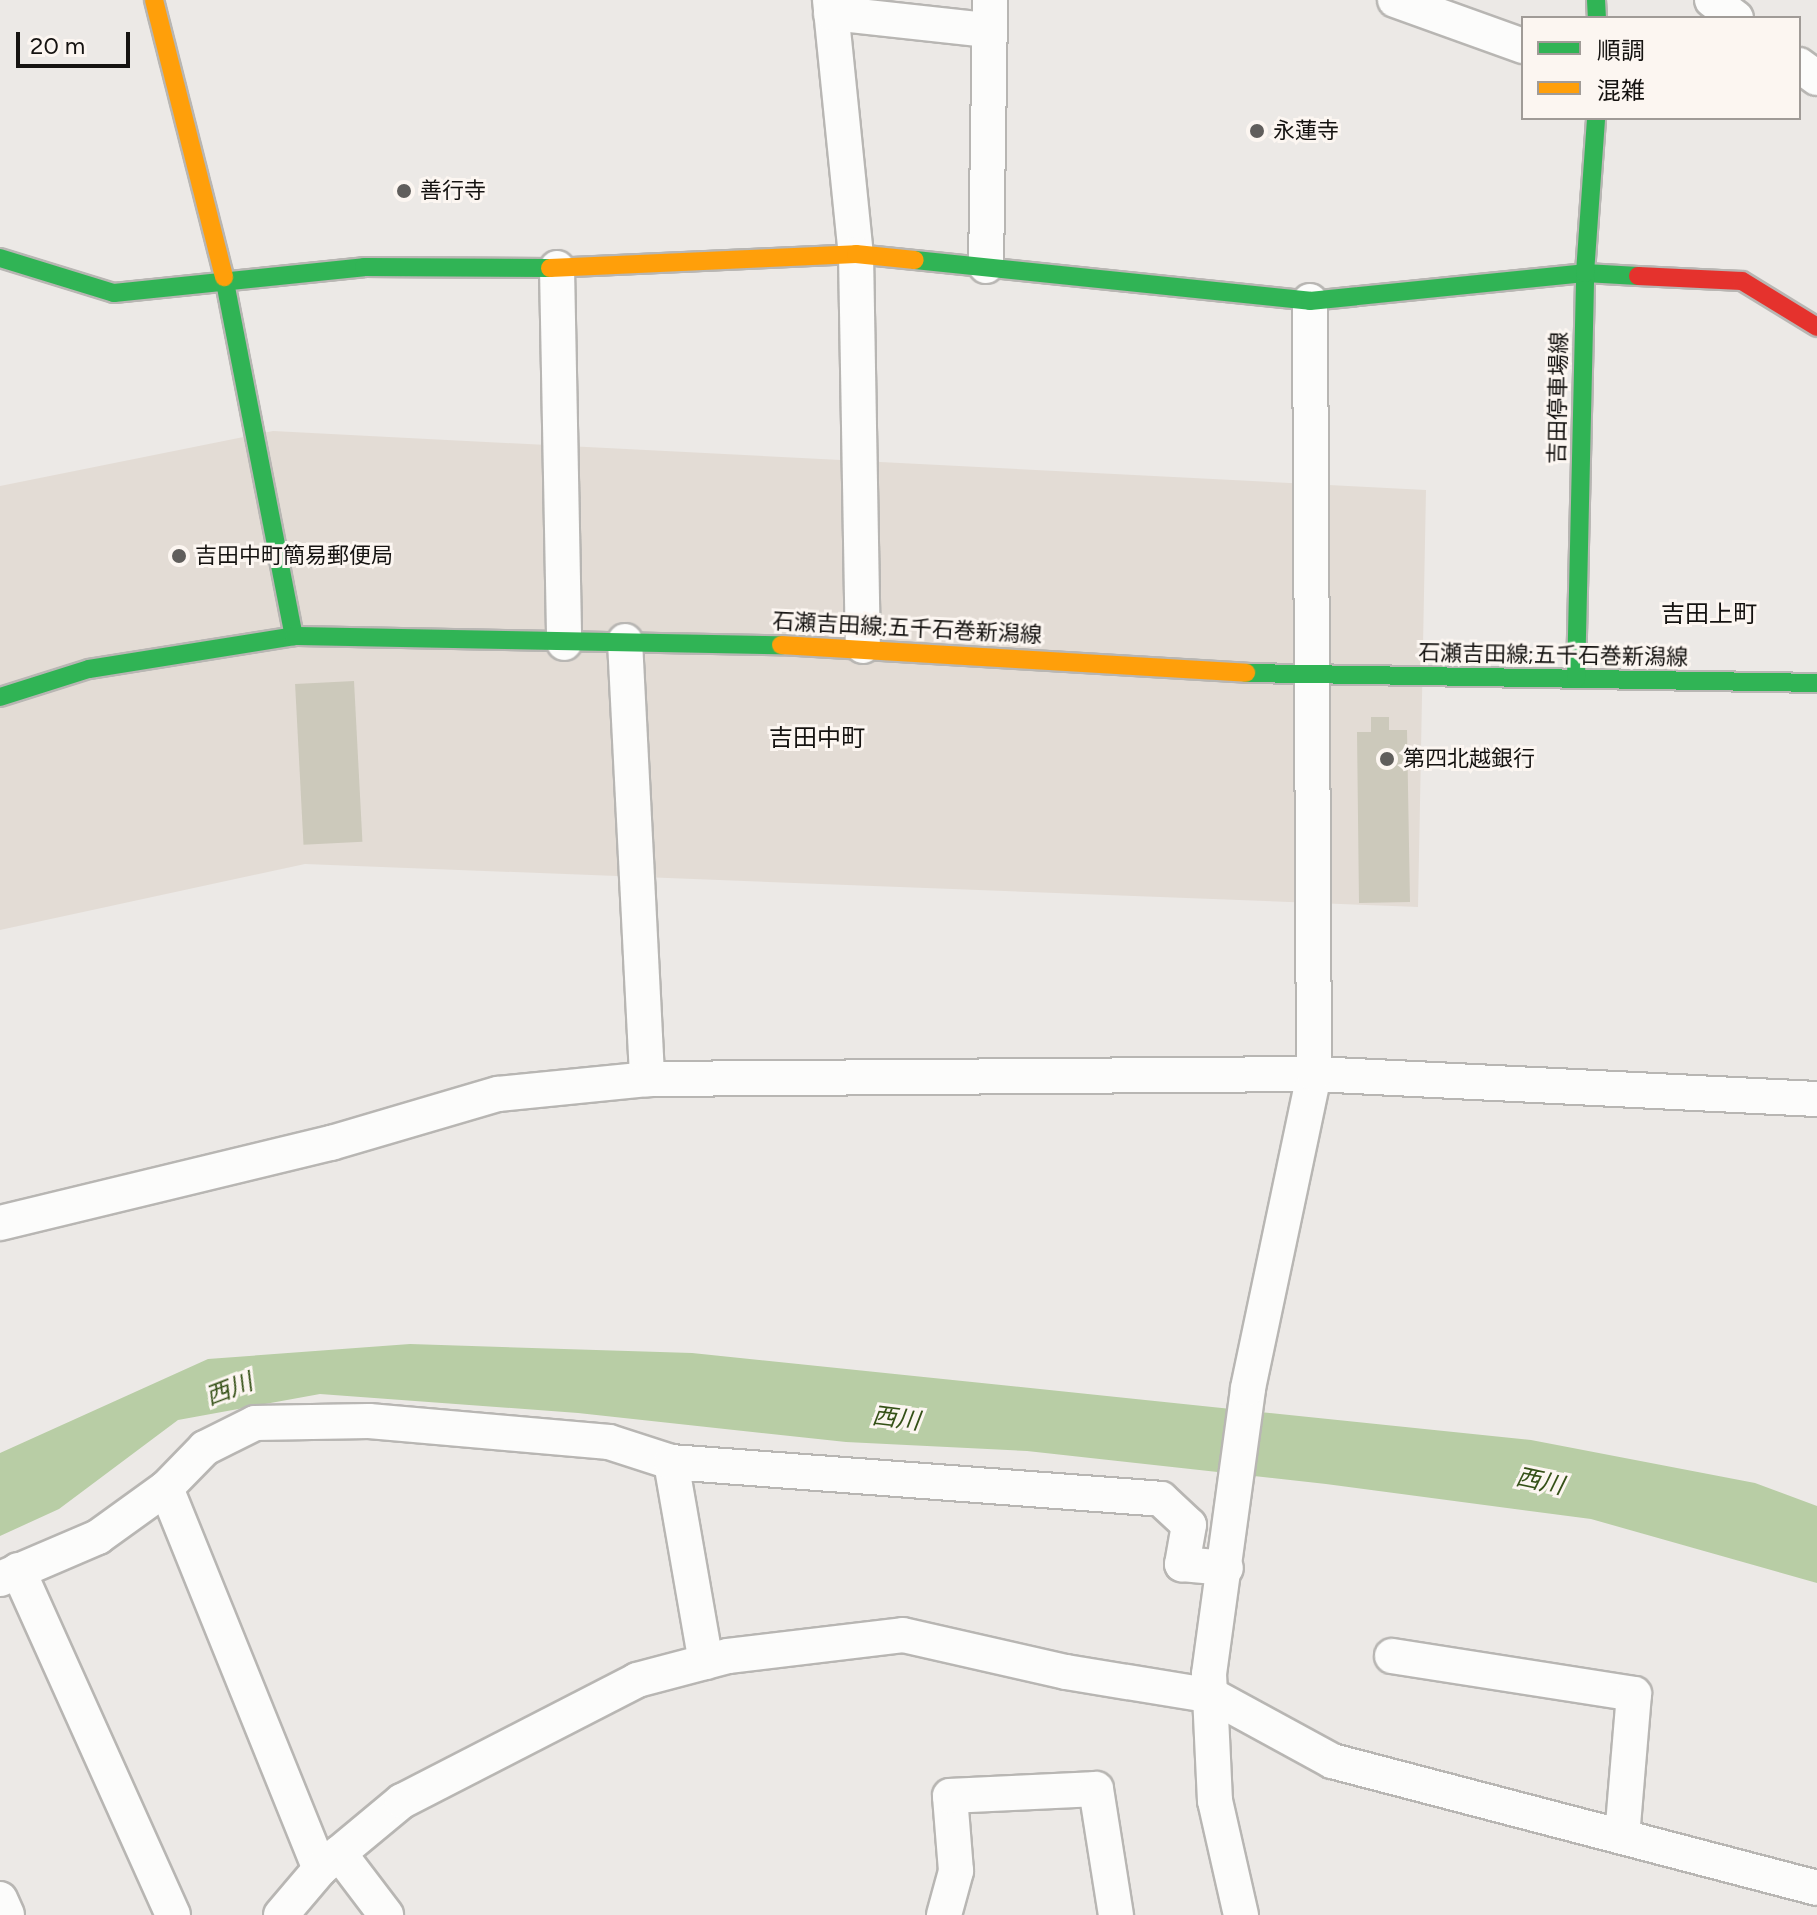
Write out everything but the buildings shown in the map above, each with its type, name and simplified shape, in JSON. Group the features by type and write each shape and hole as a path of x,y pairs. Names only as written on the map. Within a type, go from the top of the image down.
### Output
{"street":[{"path":"154,0 225,280 294,636"},
{"path":"1395,0 1521,45"},
{"path":"1712,0 1733,16"},
{"path":"863,646 856,254 830,7 989,15 986,266"},
{"name":"吉田停車場線","path":"1576,679 1585,273 1596,120"},
{"path":"0,258 114,293 364,267 557,268 856,254 1310,301 1585,273 1742,281 1817,327"},
{"path":"557,268 564,643"},
{"path":"1241,1915 1215,1801 1213,1696 1209,1674 1232,1529 1248,1388 1314,1074 1310,301"},
{"name":"石瀬吉田線;五千石巻新潟線","path":"0,697 89,669 294,636 863,646 1311,677 1817,683"},
{"path":"625,641 647,1079"},
{"path":"0,1223 331,1143 498,1094 647,1079 1314,1074 1817,1099"},
{"path":"173,1915 9,1574 98,1537 166,1488 205,1448 255,1423 369,1421 609,1442 671,1462 1161,1499 1189,1525 1182,1564 1226,1568"},
{"path":"671,1462 706,1662"},
{"path":"166,1488 330,1861 386,1915"},
{"path":"281,1915 330,1861 402,1801 526,1733 637,1680 706,1662 818,1642 903,1635 1066,1672 1213,1696 1332,1761 1817,1888"},
{"path":"1392,1656 1634,1694 1622,1836"},
{"path":"944,1915 956,1871 950,1796 1096,1789 1116,1915"},
{"path":"0,1899 7,1915"}],"shaded area":[{"path":"273,431 1426,490 1418,907 305,864 0,930 0,486"}],"water":[{"name":"西川","path":"410,1344 692,1353 1531,1440 1755,1483 1817,1506 1817,1583 1591,1519 1326,1484 1027,1451 846,1442 578,1413 320,1394 178,1420 59,1509 0,1536 0,1453 208,1359"}],"traffic: fast":[{"path":"1596,0 1597,16"},
{"path":"1576,679 1585,273 1596,120"},
{"path":"0,258 114,293 364,267 550,268"},
{"path":"915,260 1310,301 1585,273 1638,276"},
{"path":"224,277 294,636"},
{"path":"0,697 89,669 294,636 781,645"},
{"path":"1246,673 1817,683"}],"traffic: slow":[{"path":"154,0 224,277"},
{"path":"550,268 856,254 915,260"},
{"path":"781,645 1246,673"}],"traffic: jam":[{"path":"1638,276 1742,281 1817,327"}],"place":[{"name":"永蓮寺","path":"1257,131"},
{"name":"善行寺","path":"404,191"},
{"name":"吉田中町簡易郵便局","path":"179,556"},
{"name":"第四北越銀行","path":"1387,759"}],"district":[{"name":"吉田上町","path":"1709,614"},
{"name":"吉田中町","path":"817,738"}]}
